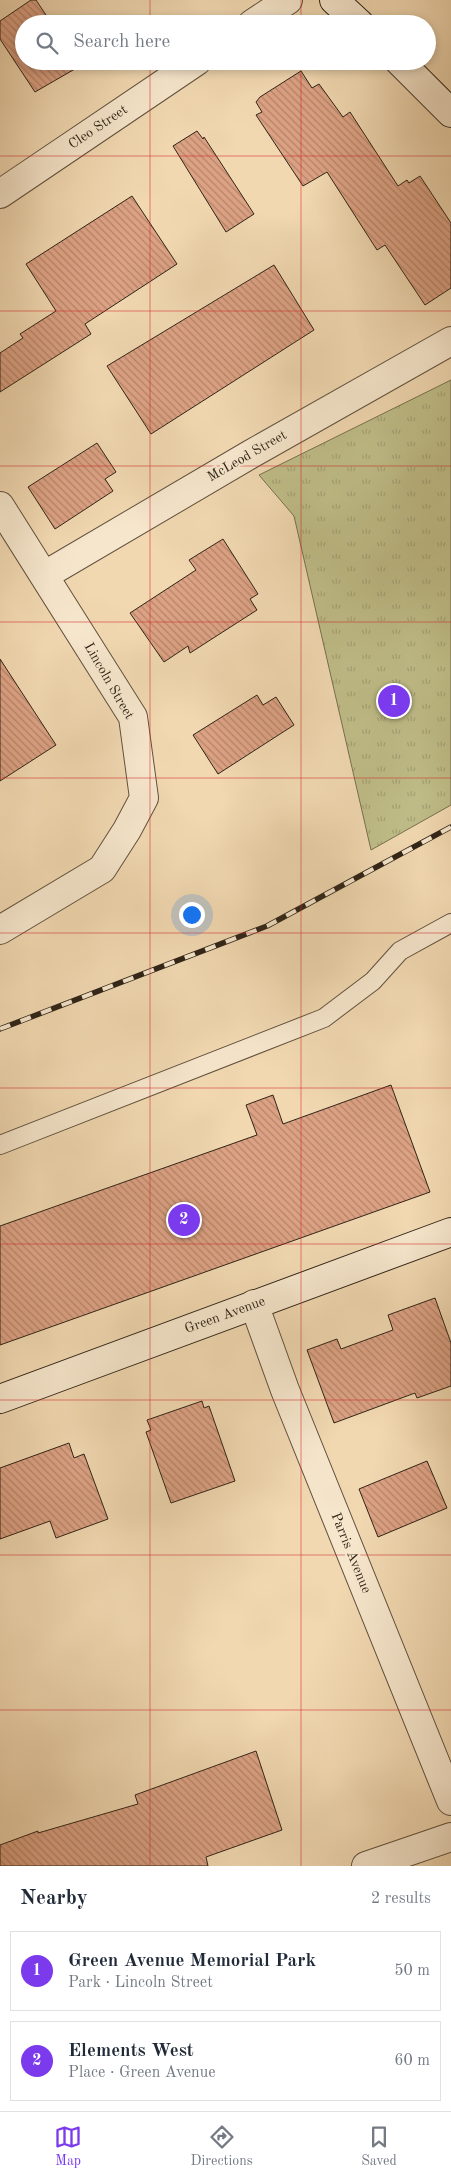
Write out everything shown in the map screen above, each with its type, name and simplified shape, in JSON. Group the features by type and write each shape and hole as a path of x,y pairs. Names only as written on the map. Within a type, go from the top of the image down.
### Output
{"street":[{"path":"266,15 288,0"},
{"path":"334,0 350,15"},
{"name":"Cleo Street","path":"0,194 184,70"},
{"path":"408,70 451,113"},
{"name":"McLeod Street","path":"45,575 251,454 451,341"},
{"name":"Lincoln Street","path":"0,506 133,718 144,798 127,830 102,869 0,930"},
{"name":"Green Avenue","path":"0,1399 451,1232"},
{"name":"Parris Avenue","path":"254,1304 277,1370 451,1801"},
{"path":"366,1866 451,1837"}],"lane":[{"path":"0,1145 324,1018 373,981 400,952 451,923"}],"green space":[{"path":"451,380 451,805 371,850 294,516 259,475"}],"building":[{"path":"31,0 36,0 46,15 15,15 15,62 0,39 0,21"},
{"path":"20,70 73,70 35,92"},
{"path":"301,71 312,88 319,84 343,117 350,112 398,186 407,180 409,183 420,176 451,223 451,288 425,305 385,245 377,250 327,172 303,186 256,115 262,112 256,102 260,97"},
{"path":"197,131 203,139 204,137 254,214 226,232 173,146"},
{"path":"132,196 177,264 85,324 91,334 0,392 0,353 23,338 20,334 56,311 26,264"},
{"path":"274,265 314,330 151,434 107,366"},
{"path":"97,443 116,472 105,479 113,491 55,529 28,487"},
{"path":"223,539 258,594 250,599 257,610 190,653 188,646 164,662 130,613 196,570 189,560"},
{"path":"0,659 56,745 0,781"},
{"path":"257,695 263,705 276,697 294,725 218,774 193,735"},
{"path":"391,1085 430,1192 0,1345 0,1226 257,1135 246,1105 273,1095 283,1124"},
{"path":"435,1298 451,1343 451,1386 417,1398 415,1393 334,1423 307,1350 337,1339 341,1349 393,1330 388,1315"},
{"path":"202,1401 204,1408 209,1406 235,1481 171,1503 146,1432 151,1430 147,1420"},
{"path":"69,1443 74,1458 84,1454 108,1519 56,1538 50,1521 0,1539 0,1468"},
{"path":"427,1461 447,1508 378,1537 359,1489"},
{"path":"256,1751 282,1830 206,1857 208,1866 0,1866 0,1845 38,1831 38,1833 138,1804 135,1795"}],"railway":[{"path":"0,1029 267,926 451,827"}],"place":[{"name":"Green Avenue Memorial Park","path":"394,701"},
{"name":"Elements West","path":"184,1220"}]}
